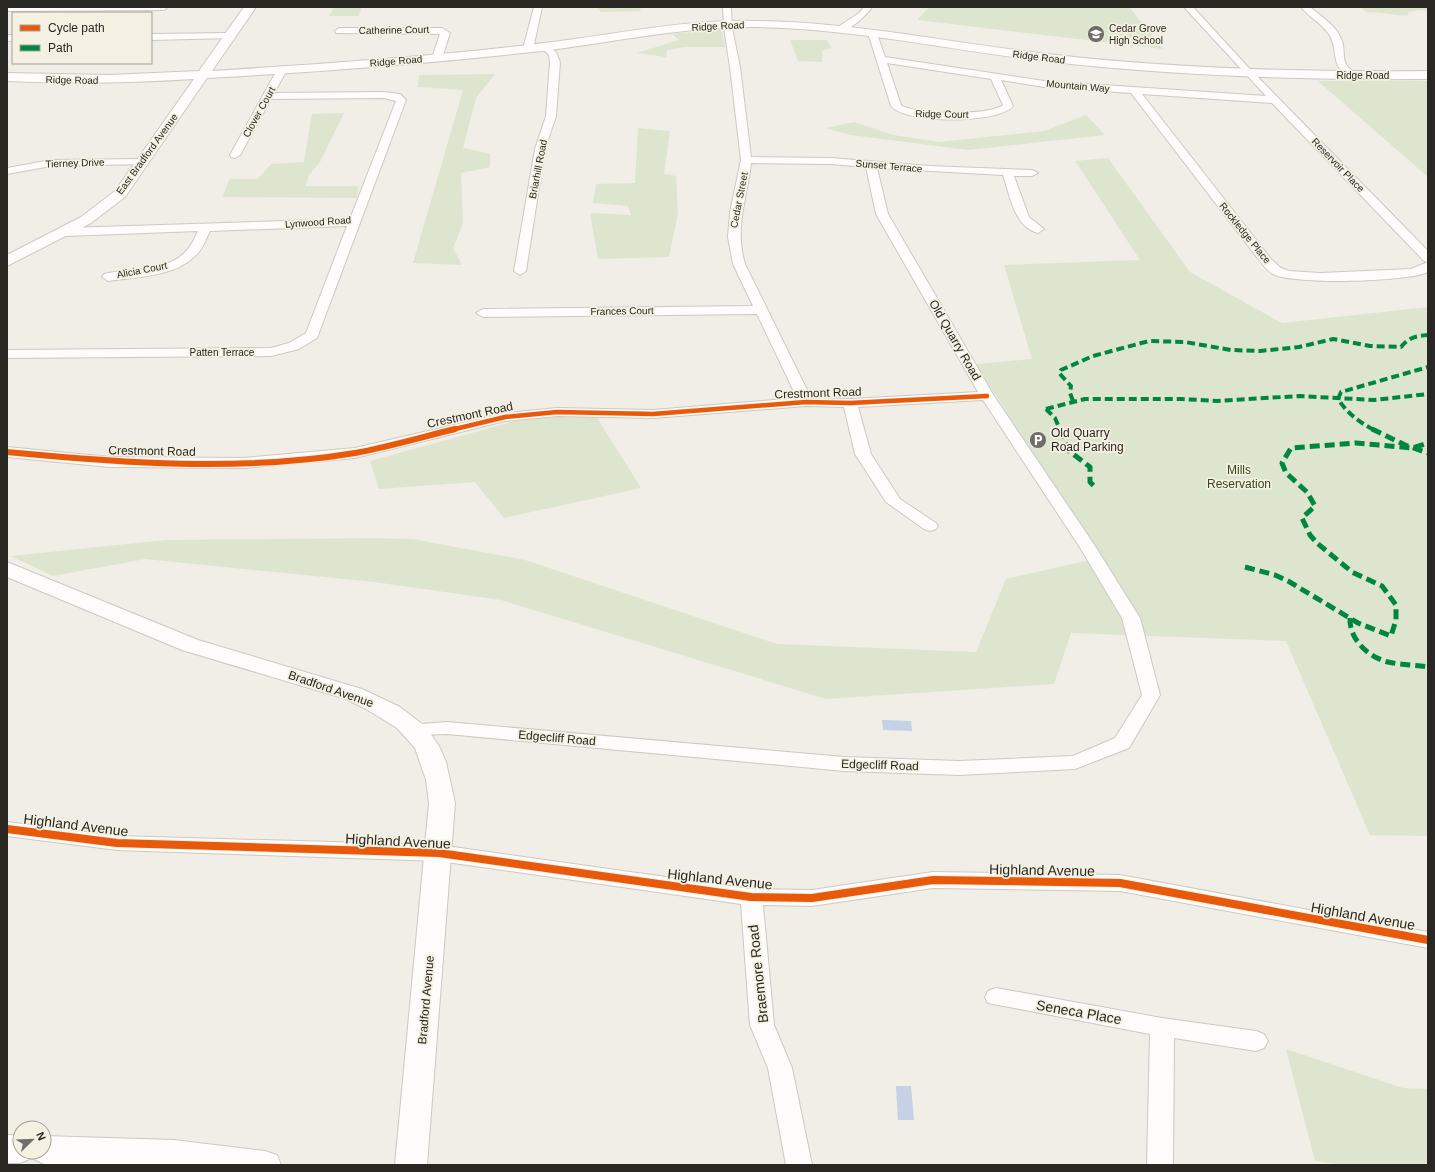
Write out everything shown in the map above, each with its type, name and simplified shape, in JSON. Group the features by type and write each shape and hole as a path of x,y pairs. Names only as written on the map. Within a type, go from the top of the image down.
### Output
{"main road":[{"name":"East Bradford Avenue","path":"7,261 66,232 91,217 113,200 125,187 143,162 250,7"},
{"name":"Ridge Road","path":"7,77 98,81 282,70 437,58 528,49 681,28 727,25 790,25 841,29 1058,59 1248,72 1354,76 1428,75"},
{"name":"Bradford Avenue","path":"7,569 190,645 354,694 395,714 416,730 427,747 440,780 442,803 439,853 411,1165"},
{"path":"52,1150 174,1154 265,1165"}],"street":[{"path":"13,8 164,7"},
{"path":"528,49 538,7"},
{"name":"Cedar Street","path":"727,7 727,25 735,67 746,160 745,175 733,227 733,241 739,264 806,402"},
{"path":"841,29 862,14 868,7"},
{"name":"Reservoir Place","path":"1188,7 1248,72 1428,258"},
{"path":"1305,7 1332,32 1338,44 1339,63 1346,71 1354,76"},
{"name":"Catherine Court","path":"339,31 442,31 445,33 437,58"},
{"name":"Ridge Court","path":"873,33 896,106 903,110 915,114 987,114 1003,111 1008,106 995,77"},
{"path":"152,37 230,36"},
{"name":"Briarhill Road","path":"520,271 540,149 551,116 555,62 553,54 546,47"},
{"name":"Mountain Way","path":"881,59 1044,84 1276,100"},
{"name":"Clover Court","path":"235,154 282,70"},
{"name":"Rockledge Place","path":"1135,91 1251,242 1268,263 1278,272 1306,277 1411,273 1422,270 1428,266"},
{"name":"Lynwood Road","path":"66,232 354,222 400,99 384,94 268,96"},
{"name":"Sunset Terrace","path":"746,160 831,161 929,169 1032,173"},
{"name":"Tierney Drive","path":"7,171 51,163 143,162"},
{"name":"Old Quarry Road","path":"871,164 882,214 988,396 1087,546"},
{"path":"1007,172 1024,219 1038,229"},
{"name":"Patten Terrace","path":"7,354 271,352 294,346 312,335 354,222"},
{"name":"Alicia Court","path":"108,277 154,270 181,261 193,251 206,227"},
{"name":"Frances Court","path":"483,313 762,310"},
{"name":"Crestmont Road","path":"7,452 110,462 244,463 291,460 355,453 505,417 557,412 653,414 806,402 850,404 988,396"},
{"path":"850,404 863,454 894,502 930,526"},
{"name":"Edgecliff Road","path":"416,730 447,728 844,764 959,768 1075,762 1122,743 1151,695 1131,618 1087,546"},
{"name":"Highland Avenue","path":"7,829 117,843 439,853 751,897 812,898 933,880 1120,883 1428,940"},
{"name":"Braemore Road","path":"751,897 762,1025 780,1068 799,1165"},
{"name":"Seneca Place","path":"996,997 1162,1028 1256,1041"},
{"path":"1160,1165 1162,1028"}],"green space":[{"path":"596,7 641,7 640,11 601,12"},
{"name":"Cedar Grove High School","path":"929,7 1129,7 1163,49 917,20"},
{"path":"1360,7 1428,7 1428,11 1419,10 1409,12 1407,16 1366,12"},
{"path":"334,8 361,8 359,16 329,16"},
{"path":"721,29 725,47 684,47 667,50 666,57 637,53 679,40 672,34"},
{"path":"790,40 827,40 831,48 822,51 822,62 798,61"},
{"path":"495,74 476,98 463,148 490,154 490,167 461,173 463,223 453,248 462,265 413,263 463,90 418,87 419,75"},
{"path":"1318,81 1428,81 1428,177"},
{"path":"344,113 320,162 309,175 305,186 358,186 357,198 222,197 230,179 258,179 271,164 304,162 312,114"},
{"path":"1086,115 1105,135 968,150 851,135 825,128 854,122 893,135 939,142 1044,131"},
{"path":"638,128 670,131 664,174 676,176 678,213 669,257 598,259 590,213 631,215 628,206 593,203 596,184 635,183"},
{"name":"Mills Reservation","path":"1108,158 1190,272 1282,323 1428,307 1428,836 1370,835 1286,641 1071,633 1054,684 826,699 501,600 374,582 145,559 53,576 11,556 166,540 413,539 525,560 777,644 976,652 1006,579 1099,558 976,364 1032,359 1004,265 1140,260 1075,161"},
{"path":"596,416 641,488 504,518 475,482 379,489 370,461 530,417"},
{"path":"1286,1049 1403,1088 1428,1089 1428,1165 1346,1165 1315,1161"}],"water":[{"path":"882,720 911,721 912,731 883,730"},
{"path":"896,1086 911,1086 914,1120 898,1120"}],"marked path":[{"path":"1073,401 1070,393 1071,386 1059,373 1061,370 1093,356 1149,341 1185,342 1231,350 1260,351 1299,347 1333,339 1370,346 1394,348 1401,347 1407,340 1415,336 1428,335"},
{"path":"1428,367 1405,375 1347,389 1341,392 1338,399 1353,417 1365,425 1391,439 1428,453"},
{"path":"1046,409 1085,399 1182,399 1217,401 1299,396 1374,400 1428,394"},
{"path":"1046,409 1055,418 1069,451 1090,467 1090,482 1095,487"},
{"path":"1245,567 1275,575 1288,581 1358,623 1391,636 1396,620 1396,605 1382,586 1352,572 1317,543 1310,535 1302,518 1315,506 1307,492 1286,473 1283,469 1282,463 1291,448 1356,443 1412,448 1428,443"},
{"path":"1350,618 1350,625 1356,639 1361,646 1374,656 1387,662 1428,667"}],"cycle path":[{"path":"7,452 110,462 244,463 291,460 355,453 505,417 557,412 653,414 806,402 850,403 987,396"},
{"path":"7,829 117,843 439,853 751,897 812,898 933,880 1120,883 1428,940"}],"place":[{"name":"Cedar Grove High School","path":"1096,34"},
{"name":"Old Quarry Road Parking","path":"1038,440"}]}
